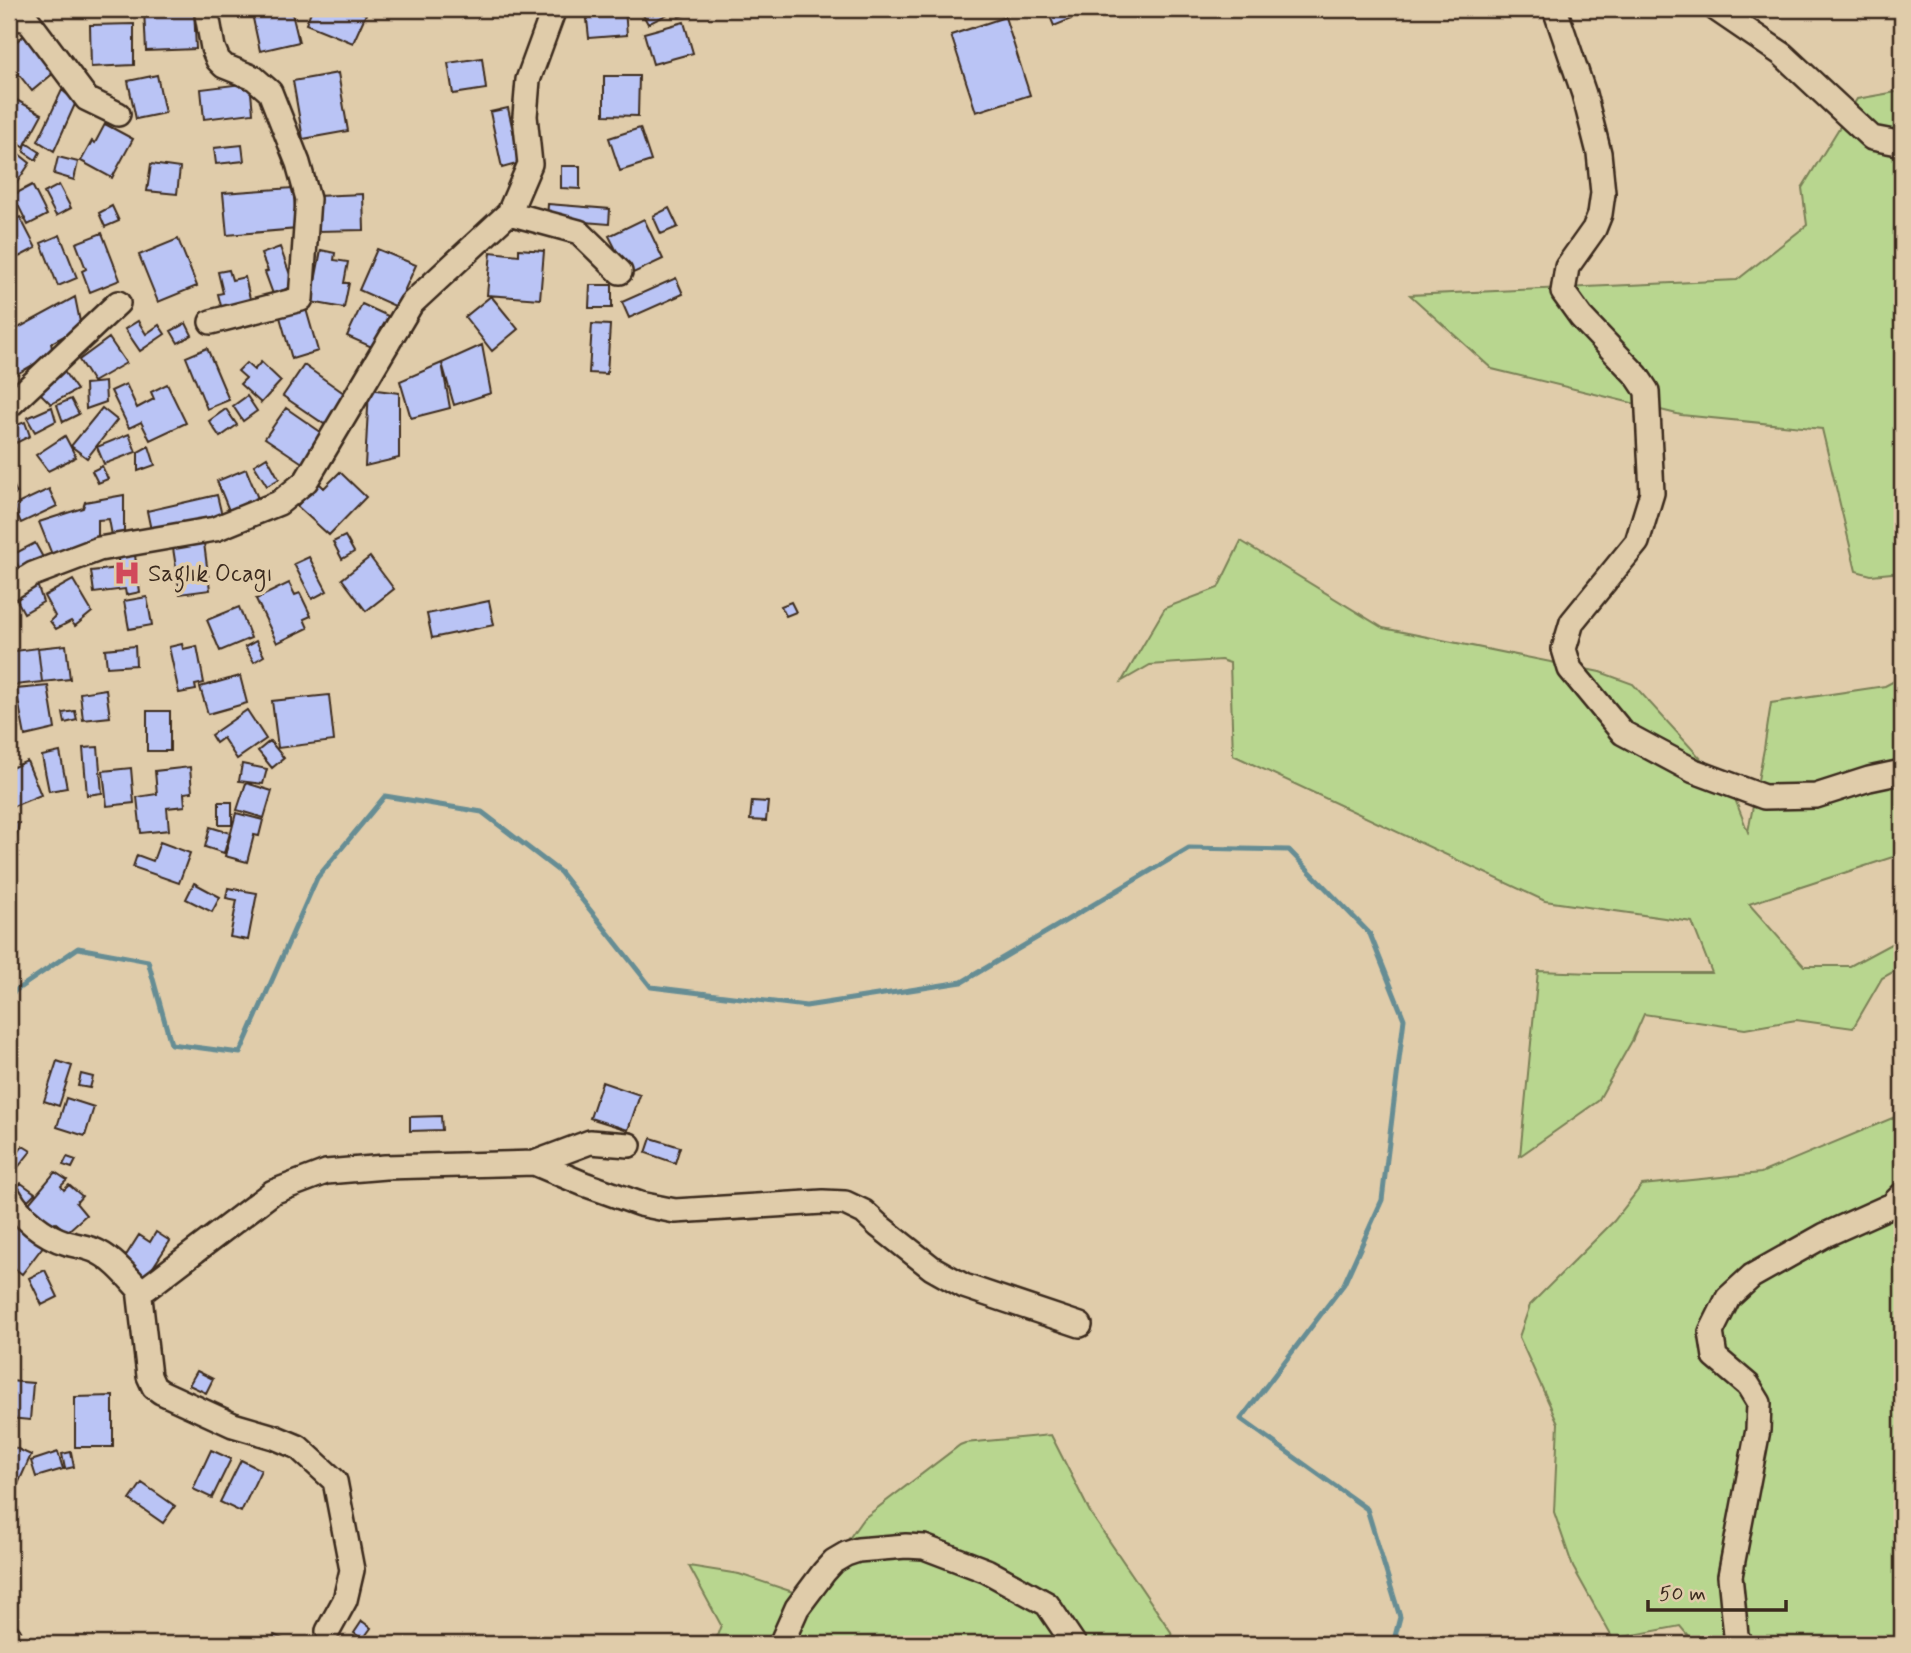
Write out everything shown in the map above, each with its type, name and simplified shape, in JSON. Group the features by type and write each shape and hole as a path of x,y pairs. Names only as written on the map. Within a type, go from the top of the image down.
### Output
{"street":[{"path":"206,9 213,48 218,60 224,66 254,78 270,92 298,163 308,199 301,299 211,322"},
{"path":"9,589 33,574 99,549 215,529 279,503 306,481 411,304 509,213 530,164 526,116 528,80 554,9"},
{"path":"1555,9 1584,94 1599,153 1603,193 1600,214 1594,229 1567,267 1563,292 1581,317 1637,376 1647,391 1651,493 1637,542 1572,622 1564,649 1570,669 1623,733 1694,771 1764,797 1816,796 1869,779 1902,772"},
{"path":"1716,9 1782,54 1872,138 1898,143 1902,139"},
{"path":"13,17 27,19 87,99 118,114"},
{"path":"509,213 579,232 620,272"},
{"path":"9,406 118,303"},
{"path":"139,1289 147,1287 273,1192 326,1172 385,1167 534,1163 590,1142 629,1145"},
{"path":"534,1163 640,1205 675,1211 845,1203 864,1212 932,1268 964,1286 1080,1325"},
{"path":"1740,1644 1736,1635 1730,1576 1758,1430 1759,1403 1748,1385 1715,1357 1711,1332 1728,1298 1752,1276 1825,1235 1892,1205 1902,1195"},
{"path":"9,1196 23,1216 48,1235 107,1257 139,1289 149,1376 154,1387 233,1425 298,1447 335,1481 352,1570 345,1600 328,1631"},
{"path":"781,1644 797,1608 834,1561 858,1550 906,1546 924,1547 987,1571 1047,1604 1074,1644"},
{"path":"9,1636 9,1644"}],"green space":[{"path":"1902,91 1902,572 1871,575 1856,571 1822,429 1681,415 1492,369 1410,295 1737,280 1807,225 1802,188 1857,99"},
{"path":"1241,541 1383,628 1600,672 1633,684 1733,794 1748,832 1771,703 1885,686 1902,677 1902,854 1749,904 1804,966 1850,966 1902,938 1902,967 1882,978 1853,1028 1796,1020 1745,1029 1644,1014 1598,1101 1520,1156 1538,971 1712,973 1692,922 1545,901 1233,755 1230,663 1221,660 1150,665 1122,681 1165,608 1218,588"},
{"path":"1902,1114 1902,1644 1695,1644 1680,1626 1613,1639 1573,1567 1554,1512 1558,1423 1519,1337 1530,1305 1614,1221 1642,1185 1761,1173"},
{"path":"1051,1435 1091,1514 1171,1632 1173,1644 714,1644 721,1625 689,1566 739,1574 799,1594 835,1558 863,1519 960,1445"}],"building":[{"path":"100,9 137,9 101,12"},
{"path":"144,9 194,9 196,49 146,51"},
{"path":"251,9 291,9 299,42 260,51"},
{"path":"312,9 353,9 366,14 353,43 306,24"},
{"path":"625,9 627,35 589,38 586,10"},
{"path":"640,9 689,9 691,12 679,17 676,10 648,24"},
{"path":"1047,9 1092,9 1093,10 1054,26"},
{"path":"1005,17 1030,95 976,112 951,35"},
{"path":"684,22 693,53 653,64 644,33"},
{"path":"134,24 134,65 91,67 90,25"},
{"path":"26,34 56,71 32,91 9,62 9,47"},
{"path":"482,58 486,89 453,94 448,63"},
{"path":"338,73 348,131 303,139 293,81"},
{"path":"157,75 165,113 136,119 128,81"},
{"path":"604,76 639,76 638,116 604,115"},
{"path":"250,83 253,113 204,119 201,89"},
{"path":"62,90 76,102 54,151 38,141"},
{"path":"9,96 42,114 24,147 9,138"},
{"path":"508,108 520,163 502,168 490,112"},
{"path":"105,124 133,139 112,178 81,161"},
{"path":"640,128 651,161 620,171 609,138"},
{"path":"26,143 40,152 36,160 24,152"},
{"path":"242,145 244,161 216,164 214,148"},
{"path":"9,146 30,163 9,194"},
{"path":"58,157 78,162 74,180 54,174"},
{"path":"151,164 180,168 177,194 147,191"},
{"path":"561,166 580,166 580,189 561,188"},
{"path":"32,185 47,215 28,225 13,195"},
{"path":"59,185 71,208 56,216 44,193"},
{"path":"293,188 297,229 227,235 223,193"},
{"path":"363,194 364,230 317,231 316,196"},
{"path":"548,204 610,209 609,224 547,219"},
{"path":"112,206 119,221 105,227 99,213"},
{"path":"669,208 678,227 661,234 653,216"},
{"path":"20,217 36,248 9,262 9,223"},
{"path":"644,219 663,259 629,275 609,236"},
{"path":"102,233 120,280 90,292 82,271 86,269 76,243"},
{"path":"60,235 77,278 58,286 41,243"},
{"path":"178,239 197,286 158,302 139,255"},
{"path":"280,247 294,286 273,294 261,254"},
{"path":"377,249 416,265 397,307 359,290"},
{"path":"519,249 544,251 540,299 487,295 491,252 519,255"},
{"path":"321,250 335,253 334,260 348,262 344,283 349,283 344,308 311,302"},
{"path":"229,270 232,280 245,277 251,303 222,310 218,294 223,293 218,272"},
{"path":"676,278 683,294 629,318 622,302"},
{"path":"590,285 612,285 612,308 589,308"},
{"path":"491,296 518,329 492,351 465,317"},
{"path":"75,297 81,327 51,343 53,353 17,374 9,333"},
{"path":"362,304 388,316 374,348 347,336"},
{"path":"306,309 318,351 292,359 280,317"},
{"path":"138,321 146,334 159,325 165,334 140,351 125,329"},
{"path":"186,323 192,335 178,343 171,331"},
{"path":"592,324 610,325 607,374 589,373"},
{"path":"109,338 126,363 93,382 79,360"},
{"path":"482,345 491,393 454,405 442,363"},
{"path":"207,348 229,400 207,409 186,357"},
{"path":"261,362 281,381 261,403 240,384 246,378 238,371 246,363 254,370"},
{"path":"442,363 450,408 411,418 400,381"},
{"path":"304,365 348,396 327,426 283,396"},
{"path":"60,366 77,390 51,404 36,389"},
{"path":"105,382 106,402 86,409 85,384"},
{"path":"126,384 137,408 154,399 151,392 167,384 186,423 150,440 141,422 129,428 111,391"},
{"path":"369,389 399,393 399,458 365,466"},
{"path":"247,396 257,411 243,421 233,406"},
{"path":"71,399 79,414 63,422 57,405"},
{"path":"52,407 56,421 35,432 27,418"},
{"path":"102,408 117,420 87,458 71,446"},
{"path":"286,408 325,435 304,464 265,438"},
{"path":"226,409 237,425 220,437 209,421"},
{"path":"25,422 30,436 16,443 9,428"},
{"path":"129,434 136,452 104,464 97,447"},
{"path":"65,436 76,457 48,471 36,455"},
{"path":"149,446 155,465 138,471 138,452"},
{"path":"267,457 279,479 267,486 254,465"},
{"path":"102,466 108,479 98,483 92,471"},
{"path":"246,469 261,506 232,518 217,481"},
{"path":"340,472 366,497 329,535 297,506 319,483 324,488"},
{"path":"9,476 17,493 9,497"},
{"path":"49,489 57,506 21,523 13,506"},
{"path":"124,495 124,538 113,541 109,519 98,520 98,544 55,562 39,522 83,508 85,502"},
{"path":"217,495 223,520 152,535 147,511"},
{"path":"345,536 354,552 342,559 333,542"},
{"path":"35,543 45,561 22,573 12,555"},
{"path":"204,543 210,590 180,594 173,548"},
{"path":"134,548 140,592 126,595 125,589 94,593 91,571 119,568 117,551"},
{"path":"309,557 327,591 312,599 294,564"},
{"path":"370,557 394,589 366,611 342,579"},
{"path":"9,562 18,576 9,582"},
{"path":"73,580 92,612 75,626 71,621 56,629 50,621 55,616 44,596"},
{"path":"36,581 43,602 24,613 13,593"},
{"path":"289,583 295,595 300,593 311,616 304,619 308,628 277,643 256,599"},
{"path":"147,597 152,625 129,629 124,601"},
{"path":"489,601 494,625 432,638 427,614"},
{"path":"791,602 796,612 786,616 781,606"},
{"path":"239,607 251,638 220,651 207,620"},
{"path":"256,641 264,656 254,662 245,647"},
{"path":"182,644 183,649 197,646 204,683 195,685 196,690 179,693 169,647"},
{"path":"66,645 70,679 42,682 38,648"},
{"path":"135,646 136,665 107,667 105,649"},
{"path":"38,648 42,682 15,685 15,651"},
{"path":"240,676 247,703 208,714 200,687"},
{"path":"48,686 55,729 25,736 16,689"},
{"path":"106,689 110,717 83,720 80,693"},
{"path":"329,695 334,741 278,748 272,701"},
{"path":"247,710 266,739 237,759 223,738 216,743 211,735"},
{"path":"75,711 77,720 65,723 63,713"},
{"path":"147,711 170,711 170,751 147,751"},
{"path":"270,741 284,758 272,768 258,751"},
{"path":"98,747 102,793 87,795 83,748"},
{"path":"60,752 67,788 49,791 42,756"},
{"path":"27,761 41,795 9,808 9,769"},
{"path":"242,764 267,769 263,784 239,781"},
{"path":"190,767 192,792 184,793 185,806 167,808 169,830 141,833 137,797 157,794 155,771"},
{"path":"131,768 134,803 107,806 103,771"},
{"path":"246,783 272,791 264,818 237,810"},
{"path":"752,801 768,802 766,821 750,820"},
{"path":"219,802 232,802 232,825 219,825"},
{"path":"236,813 263,820 259,836 254,835 247,862 225,856"},
{"path":"9,821 19,823 15,844 9,843"},
{"path":"210,827 230,833 224,853 205,847"},
{"path":"160,842 190,853 179,883 133,867 137,855 153,861"},
{"path":"194,883 220,897 212,912 186,899"},
{"path":"228,888 257,893 248,940 230,937 237,900 226,898"},
{"path":"57,1061 72,1066 59,1106 44,1101"},
{"path":"81,1074 93,1077 90,1088 78,1086"},
{"path":"602,1082 640,1095 628,1130 590,1118"},
{"path":"12,1091 13,1113 9,1113 9,1092"},
{"path":"66,1098 94,1107 85,1136 57,1127"},
{"path":"441,1116 442,1130 410,1131 410,1117"},
{"path":"651,1138 680,1147 675,1163 646,1153"},
{"path":"23,1146 31,1151 11,1176 9,1165"},
{"path":"67,1157 76,1160 72,1168 63,1165"},
{"path":"55,1172 67,1180 61,1186 64,1190 69,1185 82,1196 76,1203 86,1215 67,1232 56,1223 48,1229 25,1208"},
{"path":"21,1183 35,1193 26,1202 13,1192"},
{"path":"12,1221 44,1245 22,1274 9,1264 9,1226"},
{"path":"156,1232 170,1241 144,1281 120,1265 139,1235 150,1242"},
{"path":"45,1270 58,1297 42,1305 29,1278"},
{"path":"197,1371 213,1379 206,1393 189,1385"},
{"path":"9,1381 33,1383 30,1420 9,1418"},
{"path":"113,1396 113,1447 75,1447 75,1397"},
{"path":"9,1445 31,1455 18,1484 9,1480"},
{"path":"211,1450 231,1459 212,1498 193,1489"},
{"path":"58,1452 63,1469 36,1477 31,1461"},
{"path":"71,1452 74,1467 65,1469 62,1454"},
{"path":"241,1460 261,1470 241,1512 220,1502"},
{"path":"142,1483 175,1506 163,1523 130,1500"},
{"path":"362,1621 371,1628 363,1639 354,1633"},
{"path":"274,1635 293,1644 270,1644"}],"waterway":[{"path":"9,995 78,948 148,961 171,1044 240,1053 317,878 385,796 482,812 560,872 651,987 806,1006 962,982 1189,848 1289,850 1370,934 1404,1019 1382,1200 1344,1284 1241,1419 1367,1509 1400,1617 1393,1644"}],"place":[{"name":"Saglık Ocagı","path":"127,573"}]}
